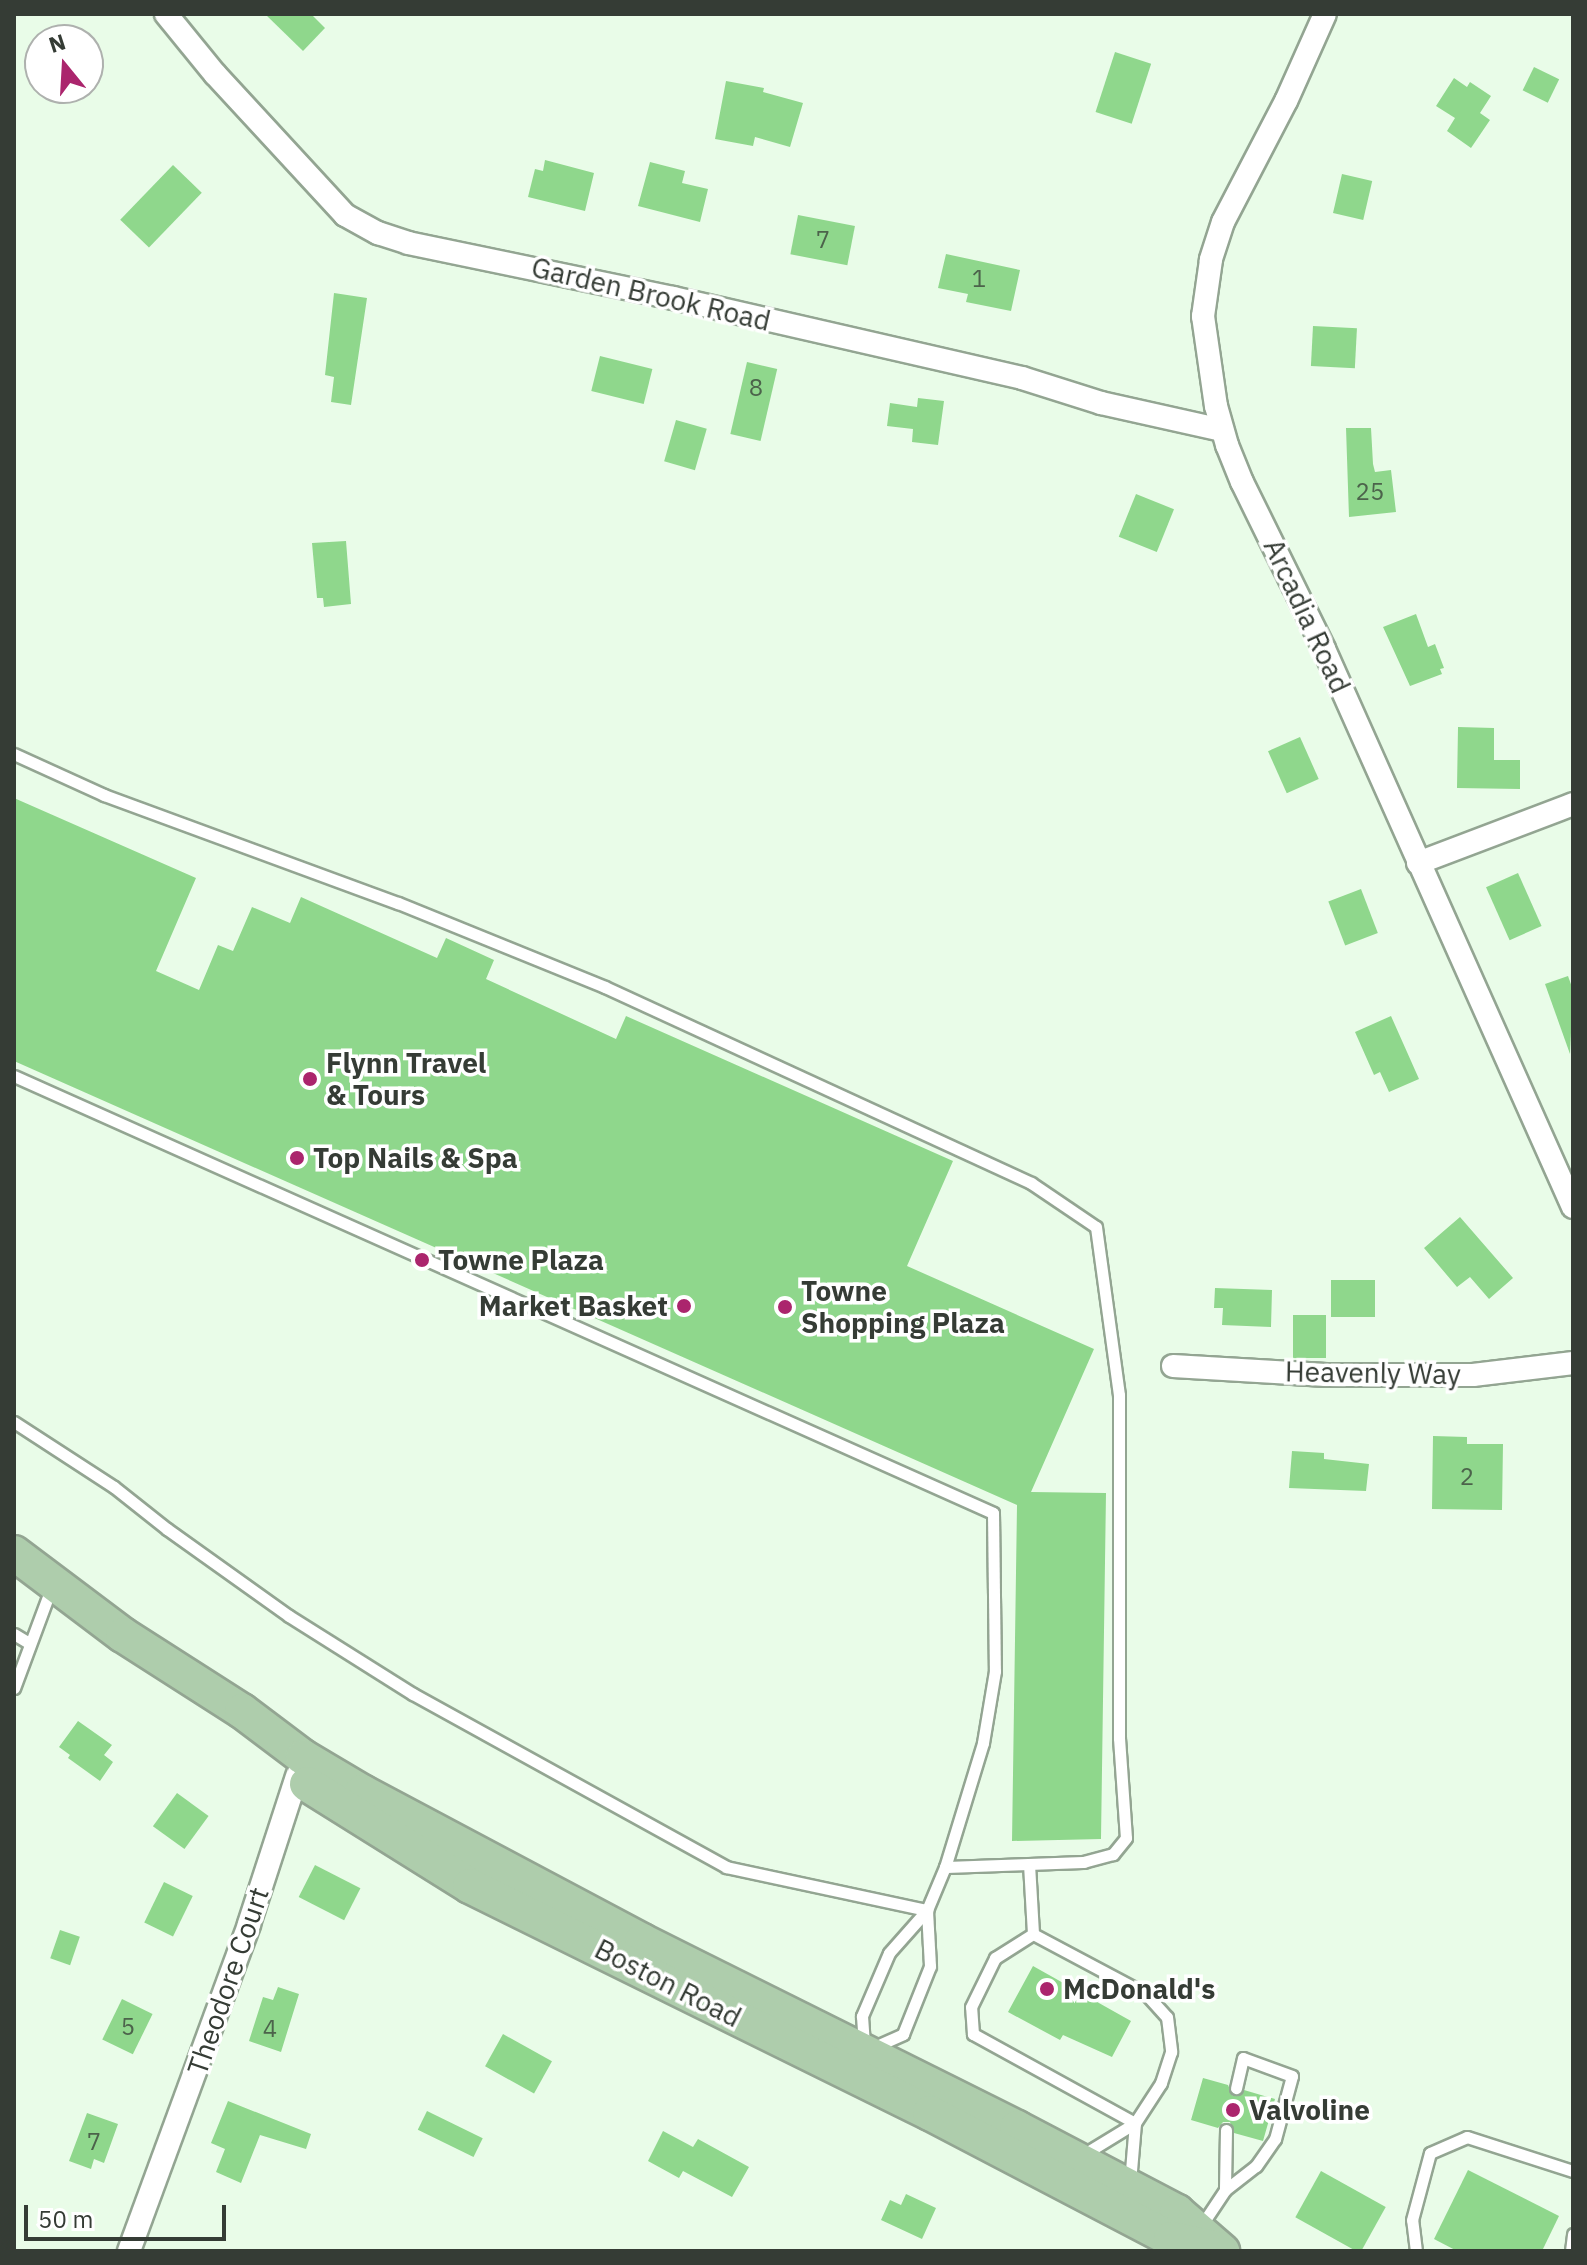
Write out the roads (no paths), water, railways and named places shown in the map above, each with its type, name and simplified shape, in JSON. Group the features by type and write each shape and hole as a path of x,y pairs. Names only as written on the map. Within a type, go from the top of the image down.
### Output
{"main road":[{"name":"Boston Road","path":"14,1553 154,1655 242,1711 303,1757 432,1832 857,2063 1171,2239 1213,2243"},
{"name":"Boston Road","path":"154,1655 211,1710 297,1776 383,1834 470,1886 857,2063 1076,2159 1177,2212 1213,2243"}],"street":[{"name":"Garden Brook Road","path":"166,14 215,74 345,215 378,233 408,243 673,298 1009,375 1101,403 1222,430"},
{"name":"Arcadia Road","path":"1325,14 1286,101 1223,222 1211,260 1204,296 1204,341 1222,430 1242,482 1324,649 1573,1207"},
{"path":"1418,863 1573,804"},
{"name":"Heavenly Way","path":"1173,1366 1326,1375 1473,1375 1573,1363"},
{"name":"Theodore Court","path":"129,2251 249,1924 297,1776"}],"lane":[{"path":"14,754 104,795 398,903 605,987 1031,1183 1096,1227 1119,1395 1119,1738 1126,1838 1113,1854 1099,1858 945,1867"},
{"path":"14,1076 993,1513 995,1671 983,1743 945,1867 927,1910 889,1953 862,2016 857,2063"},
{"path":"14,1422 114,1487 289,1616 420,1699 726,1867 927,1910"},
{"path":"14,1688 29,1643 44,1616 54,1582"},
{"path":"14,1634 29,1643"},
{"path":"1029,1864 1033,1934"},
{"path":"857,2063 903,2034 930,1966 927,1910"},
{"path":"1033,1934 995,1958 971,2007 973,2034 1135,2123"},
{"path":"1033,1934 1146,1994 1167,2017 1171,2052 1161,2083 1135,2123 1076,2159"},
{"path":"1225,2190 1256,2166 1275,2139 1292,2076 1243,2058 1236,2088"},
{"path":"1129,2187 1135,2123"},
{"path":"1213,2243 1225,2190 1226,2130"},
{"path":"1416,2251 1412,2220 1430,2153 1467,2137 1573,2171"},
{"path":"1571,2251 1573,2234"}],"place":[{"name":"Flynn Travel & Tours","path":"310,1079"},
{"name":"Top Nails & Spa","path":"297,1158"},
{"name":"Towne Plaza","path":"422,1260"},
{"name":"Market Basket","path":"684,1306"},
{"name":"Towne Shopping Plaza","path":"785,1307"},
{"name":"McDonald's","path":"1047,1989"},
{"name":"Valvoline","path":"1233,2110"}]}
